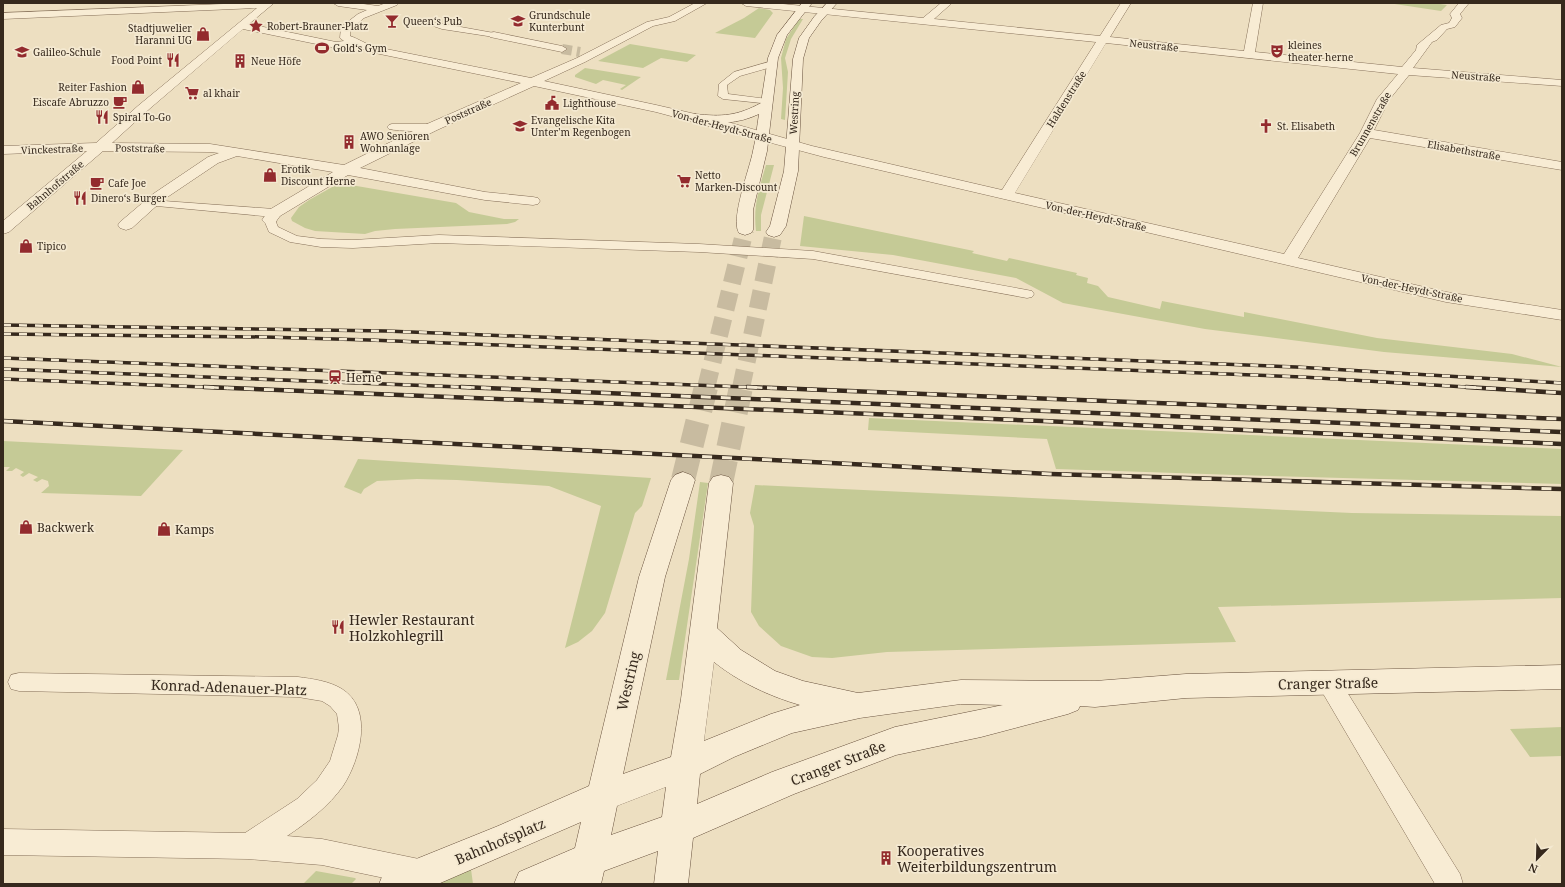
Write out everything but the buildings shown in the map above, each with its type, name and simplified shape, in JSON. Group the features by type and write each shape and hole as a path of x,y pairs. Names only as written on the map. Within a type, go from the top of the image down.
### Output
{"street":[{"path":"338,3 378,9"},
{"name":"Poststraße","path":"272,216 346,170 408,138 534,82 585,53 650,24 672,19 702,3"},
{"name":"Neustraße","path":"746,3 827,7 925,22 1406,71 1562,83"},
{"path":"925,22 947,3"},
{"name":"Haldenstraße","path":"1006,195 1126,3"},
{"path":"1249,54 1258,3"},
{"name":"Brunnenstraße","path":"1288,261 1366,134 1383,99 1406,71 1409,64 1421,51 1421,47 1444,27 1452,25 1457,18 1456,14 1464,3"},
{"path":"3,16 207,8 268,4"},
{"name":"Bahnhofstraße","path":"3,229 100,147 143,108 268,4"},
{"path":"353,42 345,38 345,30 356,19 378,9 398,4"},
{"path":"353,42 356,29 364,22 398,4"},
{"path":"745,230 745,210 761,144 772,64 782,35 804,6"},
{"name":"Westring","path":"774,232 778,226 791,171 798,59 804,38 827,7"},
{"path":"245,24 268,21"},
{"path":"245,24 336,45 353,42"},
{"path":"494,35 562,49"},
{"name":"Von-der-Heydt-Straße","path":"353,42 363,47 384,52 534,82 695,118 761,144"},
{"path":"695,118 732,120 746,116 767,103"},
{"name":"Von-der-Heydt-Straße","path":"632,104 761,144 792,146 1446,297 1562,315"},
{"path":"124,109 143,108"},
{"name":"Elisabethstraße","path":"1366,134 1562,166"},
{"name":"Poststraße","path":"100,147 210,148 346,170 485,196 533,201"},
{"name":"Vinckestraße","path":"3,150 100,147"},
{"path":"126,225 158,196 212,160 235,152"},
{"name":"Westring","path":"587,871 652,577 683,480"},
{"path":"671,884 685,766 696,699 721,483"},
{"path":"704,631 710,640 732,660 765,679 799,692 860,705"},
{"name":"Cranger Straße","path":"603,796 685,766 723,747 792,720 860,705 961,692 1095,694 1186,686 1562,677"},
{"name":"Cranger Straße","path":"587,871 678,828 770,789 895,741 981,724 1095,694"},
{"name":"Bahnhofsplatz","path":"409,879 603,796"},
{"path":"531,884 587,871"}],"lane":[{"path":"436,24 494,35"},
{"path":"732,68 749,64 772,64"},
{"path":"767,103 723,96 723,84 737,74 772,64"},
{"path":"392,127 432,127"},
{"path":"380,132 408,138"},
{"path":"150,203 272,216 273,229 294,239 321,243 354,244 439,239 699,248 813,255 1027,294"},
{"name":"Konrad-Adenauer-Platz","path":"19,682 298,687 314,689 338,699 346,709 350,719 351,731 349,742 335,777 326,787 278,828 248,846"},
{"path":"1329,683 1450,884"},
{"path":"3,842 248,846 322,852 409,879"}],"green space":[{"path":"1388,3 1433,3 1447,5 1441,11"},
{"path":"759,8 770,10 773,13 755,38 715,33 744,18"},
{"path":"799,19 803,19 791,39 785,58 788,72 785,120 781,119 783,88 781,58 786,39"},
{"path":"630,44 696,55 687,62 661,58 643,68 598,61"},
{"path":"585,68 641,77 622,90 620,89 626,85 603,80 596,84 575,77 575,75"},
{"path":"766,165 774,165 761,215 761,231 756,231 756,205"},
{"path":"345,184 456,203 469,212 504,219 519,219 515,222 507,224 395,229 375,231 365,234 315,231 305,228 292,221 291,218 299,207 309,200 334,186"},
{"path":"804,216 974,251 972,253 1007,261 1009,258 1077,273 1076,275 1088,278 1087,283 1098,286 1108,297 1160,309 1162,301 1244,317 1244,312 1377,338 1512,354 1562,367 1384,352 1205,329 1063,303 1016,278 893,255 800,246"},
{"path":"869,418 1562,449 1562,484 1056,469 1047,439 868,430"},
{"path":"3,441 183,450 141,496 41,493 49,486 48,481 42,479 37,482 33,480 38,477 29,473 23,477 20,475 24,472 16,468 12,471 6,471 10,467 3,467"},
{"path":"358,459 651,478 642,506 635,513 605,613 592,631 578,642 565,648 601,506 549,486 457,480 417,479 377,481 364,489 361,494 344,487"},
{"path":"700,482 708,483 679,680 666,680 689,559"},
{"path":"755,485 1352,513 1562,516 1562,598 1218,607 1236,642 887,652 832,658 812,657 781,646 759,626 751,612 754,526 750,513"},
{"path":"1562,727 1562,756 1530,757 1510,729"},
{"path":"471,869 473,884 435,884"},
{"path":"316,871 356,879 351,884 303,884"}],"tunnel":[{"path":"562,49 580,52"},
{"path":"706,388 745,230"},
{"path":"741,388 774,232"},
{"path":"683,480 706,387"},
{"path":"721,483 741,387"}],"railway":[{"path":"3,325 386,331 1296,367 1562,383"},
{"path":"3,334 265,337 369,340 1302,377 1482,388"},
{"path":"3,358 772,388"},
{"path":"3,369 472,387"},
{"path":"3,379 228,388"},
{"path":"204,387 1043,421 1562,444"},
{"path":"461,387 472,387"},
{"path":"472,387 486,388"},
{"path":"472,387 1562,432"},
{"path":"747,387 1562,419"},
{"path":"1466,387 1482,388"},
{"path":"1482,388 1562,393"},
{"path":"3,421 1050,474 1562,489"}],"place":[{"name":"Queen‘s Pub","path":"392,21"},
{"name":"Grundschule Kunterbunt","path":"518,21"},
{"name":"Robert-Brauner-Platz","path":"256,26"},
{"name":"Stadtjuwelier Haranni UG","path":"203,34"},
{"name":"Gold‘s Gym","path":"322,48"},
{"name":"kleines theater herne","path":"1277,51"},
{"name":"Galileo-Schule","path":"22,52"},
{"name":"Food Point","path":"173,60"},
{"name":"Neue Höfe","path":"240,61"},
{"name":"Reiter Fashion","path":"138,87"},
{"name":"al khair","path":"192,93"},
{"name":"Eiscafe Abruzzo","path":"120,102"},
{"name":"Lighthouse","path":"552,103"},
{"name":"Spiral To-Go","path":"102,117"},
{"name":"Evangelische Kita Unter'm Regenbogen","path":"520,126"},
{"name":"St. Elisabeth","path":"1266,126"},
{"name":"AWO Senioren Wohnanlage","path":"349,142"},
{"name":"Erotik Discount Herne","path":"270,175"},
{"name":"Netto Marken-Discount","path":"684,181"},
{"name":"Cafe Joe","path":"97,183"},
{"name":"Dinero‘s Burger","path":"80,198"},
{"name":"Tipico","path":"26,246"},
{"name":"Herne","path":"335,377"},
{"name":"Backwerk","path":"26,527"},
{"name":"Kamps","path":"164,529"},
{"name":"Hewler Restaurant Holzkohlegrill","path":"338,627"},
{"name":"Kooperatives Weiterbildungszentrum","path":"886,858"}]}
